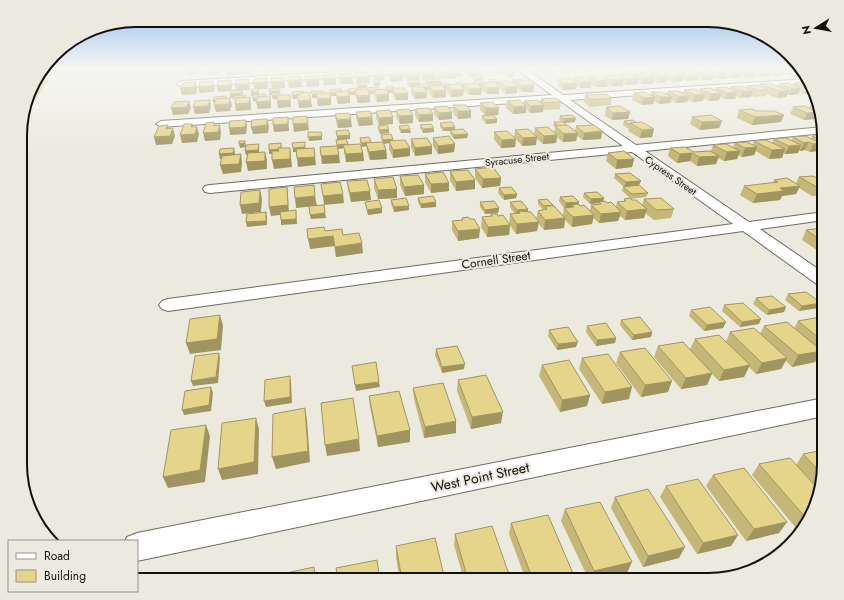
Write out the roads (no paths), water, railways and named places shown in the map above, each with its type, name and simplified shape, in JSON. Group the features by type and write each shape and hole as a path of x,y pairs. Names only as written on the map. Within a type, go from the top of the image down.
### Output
{"street":[{"path":"161,124 576,96"},
{"name":"Cypress Street","path":"561,97 817,276"},
{"name":"Syracuse Street","path":"210,189 817,131"},
{"name":"Cornell Street","path":"168,305 679,235 747,228 817,217"},
{"name":"West Point Street","path":"138,547 817,408"}]}
